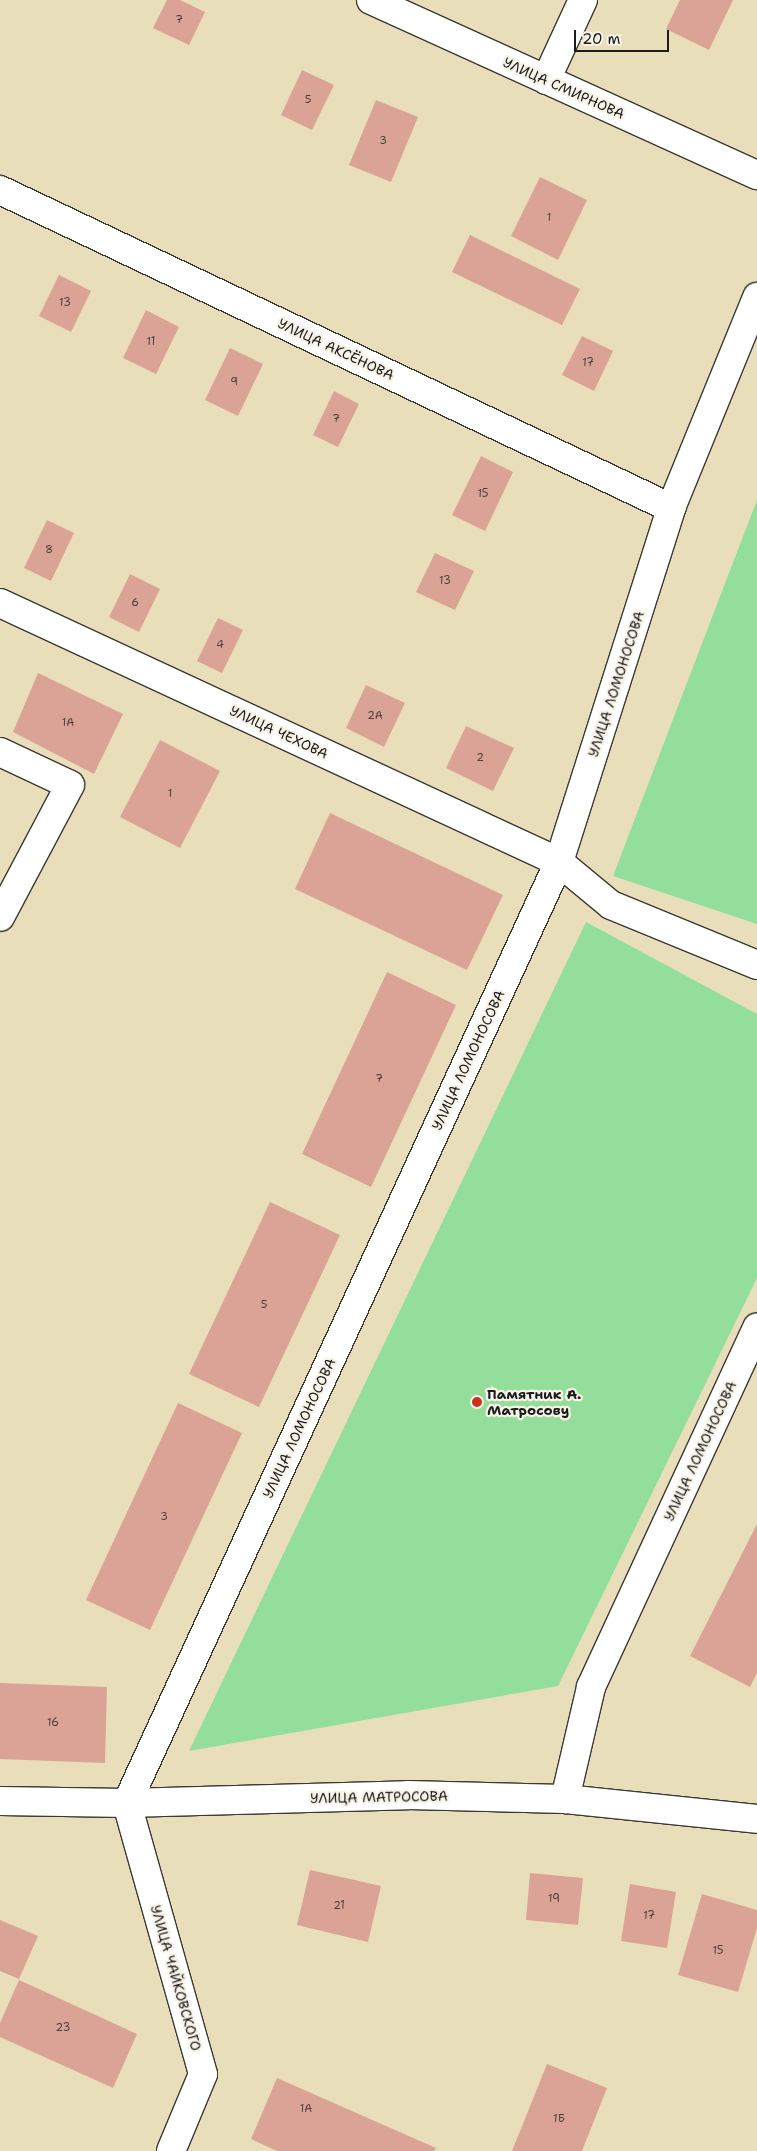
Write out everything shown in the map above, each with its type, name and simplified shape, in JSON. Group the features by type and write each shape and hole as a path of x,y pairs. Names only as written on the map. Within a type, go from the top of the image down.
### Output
{"street":[{"name":"УЛИЦА СМИРНОВА","path":"371,0 757,175"},
{"path":"546,80 583,0"},
{"name":"УЛИЦА АКСЁНОВА","path":"0,190 671,508"},
{"name":"УЛИЦА ЛОМОНОСОВА","path":"127,1802 559,862 671,508 757,297"},
{"name":"УЛИЦА ЧЕХОВА","path":"0,603 559,862 611,904 757,965"},
{"path":"0,752 70,785 0,917"},
{"name":"УЛИЦА ЛОМОНОСОВА","path":"565,1799 591,1687 757,1328"},
{"name":"УЛИЦА МАТРОСОВА","path":"0,1801 127,1802 408,1795 565,1799 757,1819"},
{"name":"УЛИЦА ЧАЙКОВСКОГО","path":"127,1802 203,2074 171,2151"}],"green space":[{"path":"757,500 757,924 613,876"},
{"path":"586,922 757,1014 757,1278 558,1686 189,1751"}],"building":[{"path":"167,0 180,0 205,12 189,45 153,28"},
{"path":"680,0 733,0 709,50 666,29"},
{"path":"302,70 334,85 312,130 281,115"},
{"path":"376,100 418,117 391,182 349,165"},
{"path":"540,177 587,200 558,260 511,236"},
{"path":"470,235 580,289 562,325 452,272"},
{"path":"59,275 91,291 71,332 39,316"},
{"path":"146,310 179,327 156,374 123,358"},
{"path":"582,336 613,351 594,391 562,375"},
{"path":"230,348 263,364 238,416 205,400"},
{"path":"334,391 359,404 338,447 313,435"},
{"path":"481,456 513,472 485,531 452,515"},
{"path":"47,520 74,533 51,581 24,568"},
{"path":"435,553 474,571 455,610 416,592"},
{"path":"130,574 160,589 139,632 109,617"},
{"path":"218,618 243,630 222,673 197,661"},
{"path":"38,673 123,714 94,774 13,732"},
{"path":"366,685 405,703 384,747 346,728"},
{"path":"466,726 514,748 493,791 446,768"},
{"path":"160,740 220,771 180,848 120,817"},
{"path":"330,813 503,895 467,970 295,889"},
{"path":"387,972 456,1005 371,1187 302,1154"},
{"path":"270,1202 340,1235 259,1407 189,1374"},
{"path":"178,1403 242,1433 150,1630 86,1600"},
{"path":"757,1524 757,1673 750,1687 690,1656"},
{"path":"0,1683 107,1687 105,1763 0,1759"},
{"path":"310,1870 381,1886 368,1942 297,1925"},
{"path":"530,1873 583,1878 578,1925 526,1920"},
{"path":"630,1884 676,1892 667,1948 621,1941"},
{"path":"702,1894 757,1910 757,1928 738,1992 678,1975"},
{"path":"0,1920 38,1936 19,1979 0,1971"},
{"path":"19,1980 137,2034 113,2088 0,2037 0,2023"},
{"path":"547,2064 607,2088 582,2151 512,2151"},
{"path":"277,2078 436,2148 434,2151 277,2151 251,2139"}],"place":[{"name":"Памятник А. Матросову","path":"477,1402"}]}
